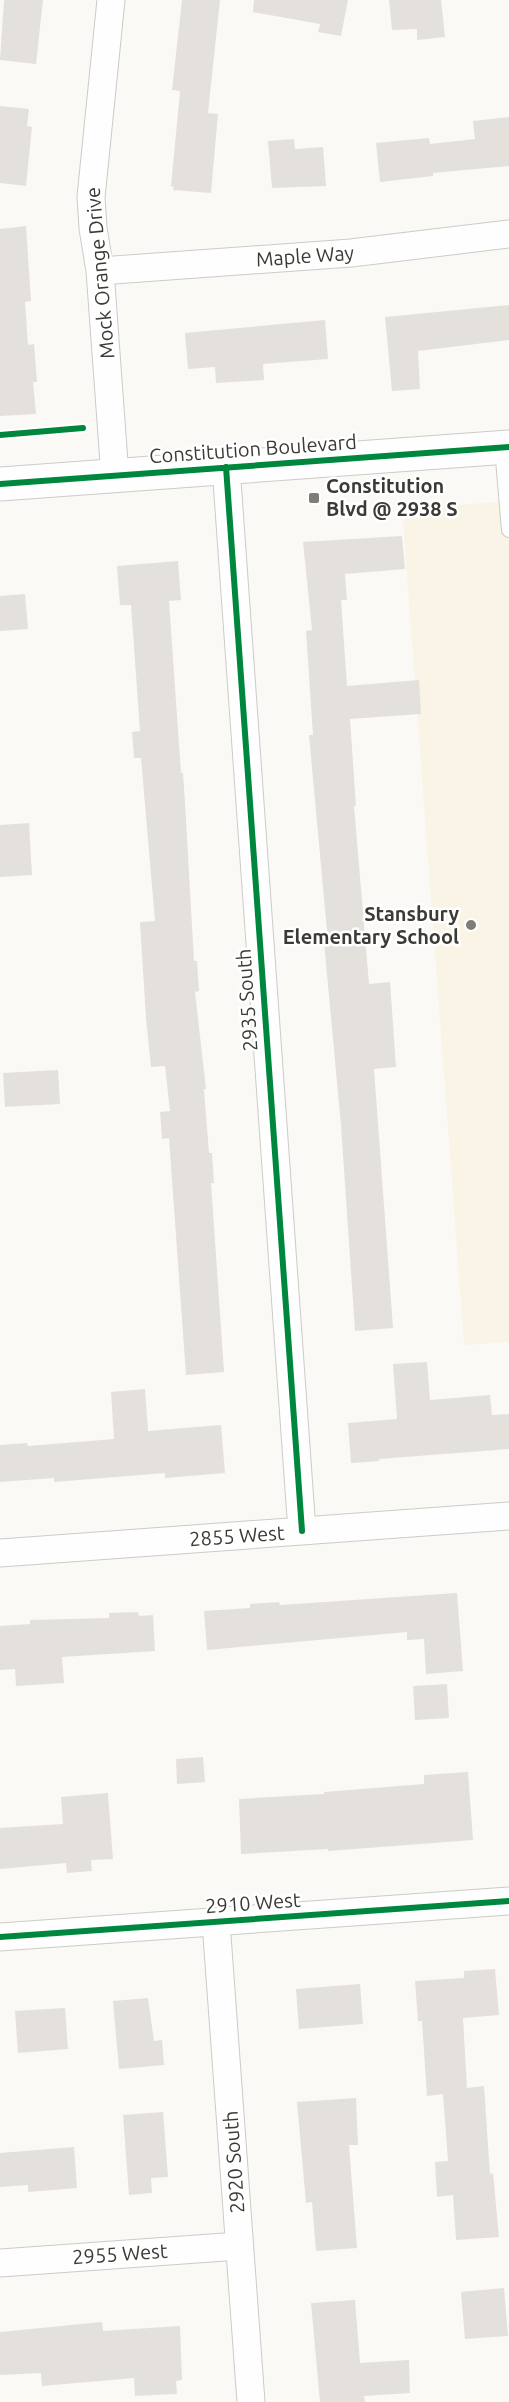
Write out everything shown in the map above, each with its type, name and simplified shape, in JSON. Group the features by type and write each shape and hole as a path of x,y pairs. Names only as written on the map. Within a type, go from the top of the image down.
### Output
{"street":[{"name":"Mock Orange Drive","path":"111,0 91,197 100,271 115,476"},
{"name":"Maple Way","path":"100,271 351,253 509,234"},
{"name":"Constitution Boulevard","path":"0,484 505,447"},
{"name":"2935 South","path":"226,467 302,1531"},
{"name":"2855 West","path":"0,1553 509,1516"},
{"name":"2910 West","path":"0,1937 509,1901"},
{"name":"2920 South","path":"216,1922 251,2402"},
{"name":"2955 West","path":"0,2263 240,2246"}],"lane":[{"path":"505,447 509,530"}],"shaded area":[{"name":"Stansbury Elementary School","path":"509,501 509,1342 464,1345 402,509"}],"building":[{"path":"4,0 43,0 36,64 0,60"},
{"path":"182,0 220,0 208,113 218,114 211,193 173,190 174,187 171,186 180,91 172,90"},
{"path":"254,0 348,0 341,36 318,32 320,24 253,12"},
{"path":"389,0 441,0 445,37 417,40 417,29 392,30"},
{"path":"0,106 29,109 27,126 32,127 26,186 0,183"},
{"path":"509,117 509,166 433,173 433,176 380,182 376,143 429,138 430,144 475,139 473,121"},
{"path":"294,139 295,149 323,147 326,186 272,188 268,141"},
{"path":"26,226 31,301 25,302 28,345 34,344 37,382 33,382 36,414 0,416 0,229"},
{"path":"509,305 509,340 418,351 420,389 392,391 385,317"},
{"path":"325,320 328,359 263,364 264,380 216,383 215,367 188,369 185,333"},
{"path":"402,536 405,569 345,574 347,600 341,600 347,686 419,680 421,714 350,719 356,806 354,806 369,984 390,982 396,1067 374,1069 393,1328 355,1331 341,1125 324,942 328,942 309,735 313,735 306,631 312,630 303,542"},
{"path":"178,561 181,600 169,601 181,773 183,773 194,961 197,961 199,991 195,992 206,1089 204,1089 209,1153 212,1153 214,1183 211,1183 224,1372 186,1375 169,1138 162,1139 160,1112 170,1111 165,1066 151,1067 146,1018 140,922 155,921 141,758 134,758 132,732 140,731 131,605 120,605 117,566"},
{"path":"25,594 28,629 0,631 0,596"},
{"path":"29,823 32,875 0,877 0,825"},
{"path":"58,1070 60,1104 5,1107 3,1073"},
{"path":"427,1362 430,1400 490,1395 492,1415 509,1414 509,1449 351,1463 348,1423 397,1419 393,1364"},
{"path":"145,1389 148,1431 221,1425 225,1473 165,1478 165,1473 54,1482 54,1478 0,1482 0,1445 27,1443 28,1446 114,1439 111,1392"},
{"path":"457,1593 463,1671 426,1674 424,1639 407,1640 407,1632 207,1650 204,1611 250,1608 250,1604 279,1602 280,1605"},
{"path":"138,1612 139,1616 153,1615 155,1651 62,1657 64,1683 16,1686 15,1669 0,1670 0,1626 30,1624 30,1620 109,1618 109,1613"},
{"path":"447,1684 449,1718 415,1720 413,1686"},
{"path":"203,1757 205,1782 177,1784 176,1759"},
{"path":"468,1772 473,1840 328,1851 328,1849 241,1854 239,1799 324,1794 324,1792 424,1784 424,1775"},
{"path":"108,1793 113,1859 91,1860 92,1871 67,1873 66,1863 0,1869 0,1828 63,1824 61,1797"},
{"path":"495,1969 499,2015 463,2018 467,2088 484,2086 490,2174 493,2173 499,2237 456,2240 453,2195 437,2197 435,2162 448,2161 443,2094 427,2096 422,2021 418,2021 415,1981 464,1978 464,1971"},
{"path":"360,1984 363,2024 299,2029 296,1989"},
{"path":"148,1998 154,2041 162,2040 164,2065 119,2069 113,2001"},
{"path":"65,2008 68,2049 18,2053 15,2011"},
{"path":"356,2098 358,2145 349,2145 357,2248 316,2251 312,2202 306,2203 297,2102"},
{"path":"163,2112 168,2177 151,2178 152,2193 129,2195 123,2115"},
{"path":"74,2147 77,2188 28,2192 28,2185 0,2187 0,2153"},
{"path":"504,2288 508,2336 465,2339 461,2292"},
{"path":"355,2300 360,2363 409,2360 410,2393 364,2396 365,2402 320,2402 311,2303"},
{"path":"102,2322 103,2331 180,2326 182,2380 176,2381 177,2394 135,2396 134,2378 42,2386 41,2373 0,2375 0,2332"}],"cycle path":[{"path":"0,435 83,428"},
{"path":"0,484 509,447"},
{"path":"226,467 302,1531"},
{"path":"0,1937 509,1901"}],"place":[{"name":"Constitution Blvd @ 2938 S","path":"314,498"},
{"name":"Stansbury Elementary School","path":"471,925"}]}
